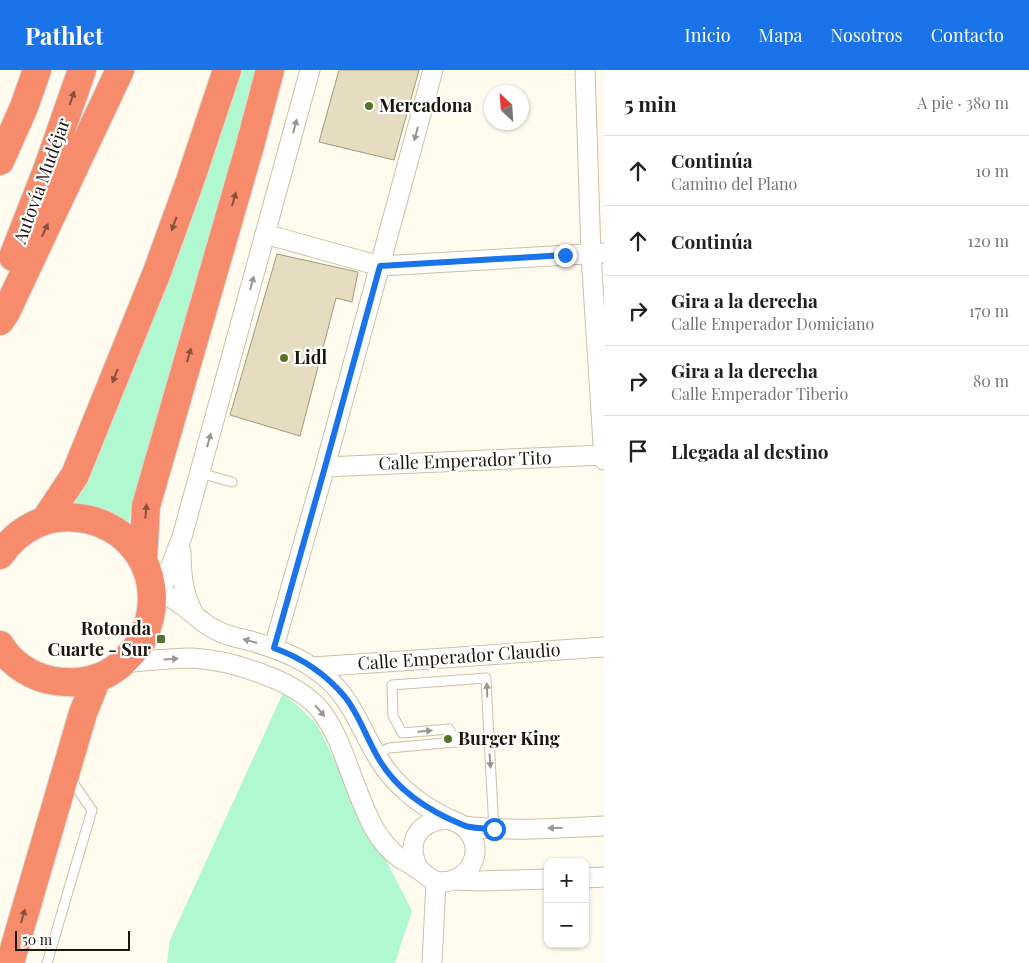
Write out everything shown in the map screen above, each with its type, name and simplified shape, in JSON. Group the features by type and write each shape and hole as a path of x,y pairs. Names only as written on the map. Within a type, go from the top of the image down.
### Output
{"highway":[{"path":"0,135 18,70"},
{"path":"0,161 24,107 37,70"},
{"name":"Autovía Mudéjar","path":"0,291 47,170 82,70"},
{"path":"0,321 120,70"},
{"path":"207,129 222,70"},
{"path":"46,520 75,475 157,272 227,70"},
{"path":"143,560 146,506 270,70"},
{"path":"0,555 8,544 25,529 46,520 68,517 90,519 111,528 129,542 143,560 155,593 152,614 142,642 123,664 97,678 72,683 46,680 24,670 4,652 0,645"},
{"path":"10,963 83,713 97,678"}],"street":[{"path":"310,70 182,537 155,593 185,607 198,619 218,632 289,653 313,667 332,683 346,699 357,716 376,754 388,773 399,785 424,805 456,822 470,833 476,851 474,861 469,869 462,876 437,877 415,862 413,851 414,840 419,831 427,824 437,820 456,822 494,829 604,826"},
{"path":"274,648 434,70"},
{"path":"585,70 598,254 604,460"},
{"path":"265,234 380,266 598,254"},
{"name":"Calle Emperador Tito","path":"325,467 604,455"},
{"path":"182,537 182,580 187,600 198,619"},
{"name":"Calle Emperador Claudio","path":"313,667 604,647"},
{"path":"123,664 149,660 192,658 233,664 290,686 319,708 330,723 371,824 382,841 399,858 437,877 480,881 544,879"},
{"path":"432,963 437,877"},
{"path":"589,878 604,877"}],"lane":[{"path":"200,473 232,482"},
{"path":"456,742 449,729 402,733 393,716 392,685 486,678 494,829"},
{"path":"376,754 389,748 488,739"},
{"path":"46,963 92,810 66,772"}],"green space":[{"path":"237,70 258,70 132,504 128,528 74,504 134,354"},
{"path":"283,693 316,723 412,911 395,963 167,963 170,940"}],"building":[{"name":"Mercadona","path":"339,70 419,70 394,160 319,142"},
{"name":"Lidl","path":"277,254 358,272 352,302 336,298 300,436 230,415"}],"place":[{"name":"Mercadona","path":"369,106"},
{"name":"Lidl","path":"284,358"},
{"name":"Rotonda Cuarte - Sur","path":"161,639"},
{"name":"Burger King","path":"448,739"}],"route":[{"path":"494,829 464,826 448,819 424,805 399,785 380,761 346,699 332,683 305,661 274,648 380,266 565,255"}]}
